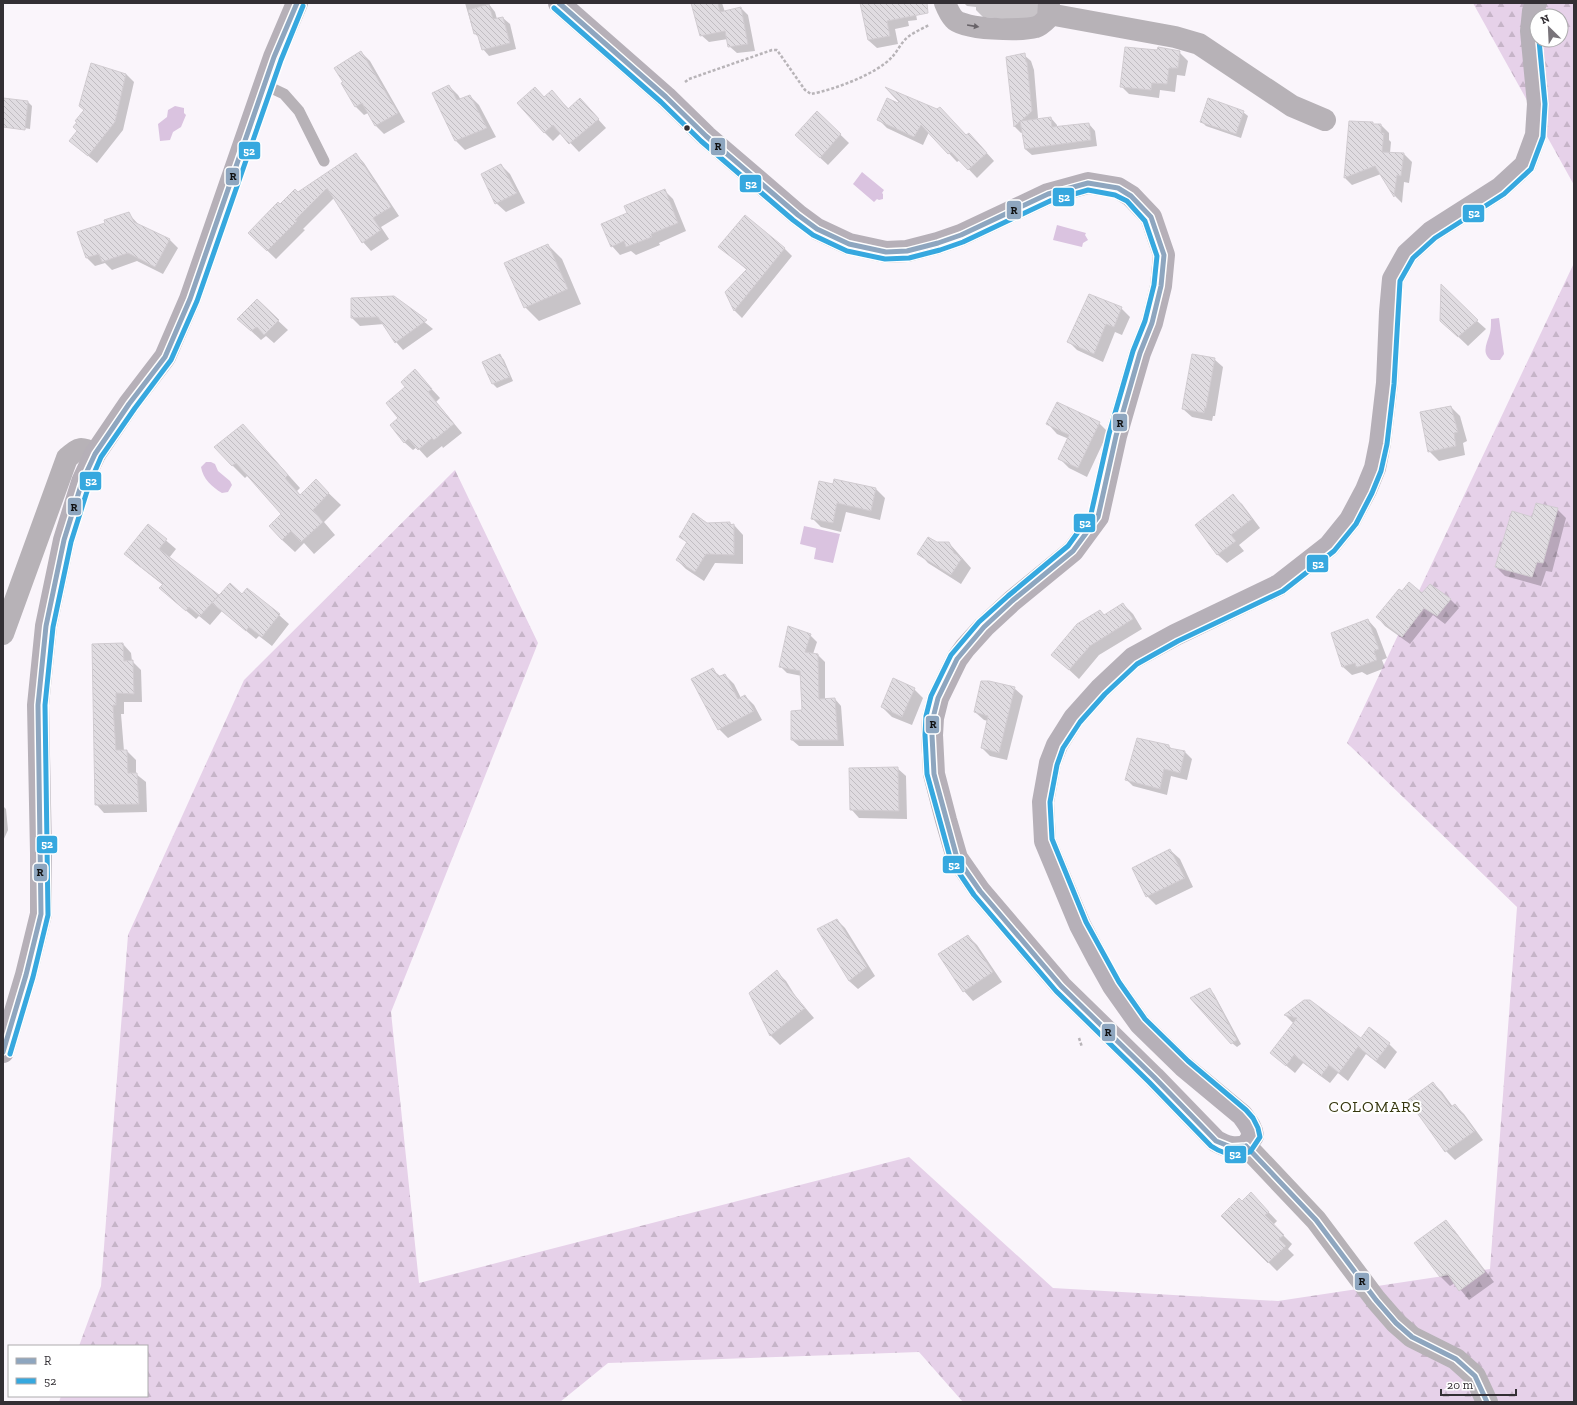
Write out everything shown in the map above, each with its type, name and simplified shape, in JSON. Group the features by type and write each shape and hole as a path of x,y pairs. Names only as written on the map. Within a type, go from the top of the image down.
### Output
{"main road":[{"path":"3,1052 26,975 40,914 41,846 38,705 46,626 64,540 82,482 95,454 129,404 165,357 177,332 190,299 274,58 297,3"},
{"path":"559,3 666,97 706,136 798,215 817,229 849,244 886,252 907,251 962,235 1048,194 1088,183 1118,188 1131,196 1151,217 1164,255 1161,286 1152,323 1140,353 1116,436 1098,517 1073,550 1012,601 984,627 957,659 938,698 933,718 932,735 934,774 957,858 980,891 1061,986 1154,1077 1216,1141 1227,1147 1236,1148 1246,1146 1253,1136 1248,1122 1242,1115 1184,1066 1140,1024 1113,986 1080,925 1045,840 1043,802 1050,763 1057,745 1074,718 1100,689 1133,658 1175,635 1279,585 1329,546 1350,520 1366,490 1375,468 1380,443 1387,383 1393,279 1407,254 1431,232 1500,188 1525,165 1536,135 1538,104 1530,31 1533,11 1536,3"}],"street":[{"path":"950,12 966,25 976,27 1017,29 1037,27 1048,18 1049,8 1175,37 1199,44 1292,106 1325,120"},
{"path":"3,634 67,458 79,448 86,448 95,454"},
{"path":"1246,1146 1316,1220 1376,1300 1396,1323 1412,1337 1456,1359 1475,1376 1487,1402"}],"lane":[{"path":"265,85 284,94 299,111 324,160"}],"path":[{"path":"666,97 689,79 772,50 777,50 805,90 811,94 818,92 850,82 884,64 892,57 908,36 928,26 950,12"}],"green space":[{"path":"1473,3 1574,3 1574,185"},
{"path":"1574,263 1574,1402 963,1402 919,1352 608,1363 560,1402 59,1402 61,1397 148,1397 148,1345 79,1345 101,1286 128,935 244,680 455,470 538,643 391,1012 419,1283 909,1157 1053,1288 1278,1301 1490,1269 1517,907 1347,743"}],"shaded area":[{"path":"175,106 184,108 184,113 186,115 181,127 173,132 170,140 160,141 158,124 167,117 168,110"},
{"path":"862,172 884,190 882,193 883,199 877,199 874,202 853,184"},
{"path":"1057,225 1086,233 1085,235 1088,240 1083,243 1082,247 1053,240"},
{"path":"1499,318 1504,354 1500,360 1491,360 1485,351 1486,344 1490,331 1491,319"},
{"path":"206,462 215,464 218,471 230,481 232,485 228,492 222,493 211,485 206,479 201,467"},
{"path":"804,526 840,534 833,563 814,559 816,548 800,544"}],"building":[{"path":"691,3 718,3 720,12 741,7 748,44 728,47 725,31 700,36"},
{"path":"860,3 927,3 928,13 887,21 890,36 868,40"},
{"path":"489,4 493,19 503,17 510,43 482,50 477,33 474,34 468,10"},
{"path":"1125,47 1157,50 1158,47 1180,51 1178,68 1169,68 1167,84 1152,83 1151,90 1120,87"},
{"path":"361,51 398,113 375,126 362,103 355,107 341,83 343,82 334,68"},
{"path":"1025,53 1032,111 1021,121 1051,117 1052,127 1089,123 1091,140 1025,149 1020,121 1014,127 1006,57"},
{"path":"91,63 126,74 115,122 88,156 69,141 77,131 73,127 77,122 75,121 84,110 79,106"},
{"path":"449,85 457,100 470,95 487,128 455,141 432,93"},
{"path":"535,87 544,97 552,90 568,109 580,98 599,119 569,144 553,125 544,133 517,103"},
{"path":"885,87 937,109 940,107 966,135 969,133 987,153 968,170 951,152 948,154 921,125 914,137 877,120 887,98 898,103 899,102"},
{"path":"3,98 28,101 25,130 3,127"},
{"path":"1208,98 1244,111 1236,134 1200,122"},
{"path":"817,111 841,134 820,158 795,135"},
{"path":"1349,121 1373,122 1373,124 1381,124 1381,133 1384,133 1382,152 1404,153 1401,176 1397,175 1394,197 1375,166 1344,178"},
{"path":"356,153 391,207 373,218 381,230 362,243 327,188 267,251 248,233 278,202 280,204 295,189 298,192"},
{"path":"501,164 517,193 495,204 481,174"},
{"path":"665,189 678,223 651,234 652,237 626,247 624,241 611,247 601,224 627,213 624,206"},
{"path":"129,212 134,222 170,239 155,267 128,253 102,262 99,254 86,258 77,232 105,223 104,220"},
{"path":"745,215 785,248 734,311 725,292 747,269 718,247"},
{"path":"548,244 568,289 524,308 504,263"},
{"path":"1441,284 1478,320 1458,337 1440,321"},
{"path":"1089,294 1122,307 1114,327 1106,324 1094,354 1067,342"},
{"path":"394,296 427,320 395,343 378,317 351,318 351,298"},
{"path":"257,299 279,320 264,335 257,327 251,331 237,319"},
{"path":"500,354 510,377 492,384 482,362"},
{"path":"1192,354 1215,358 1204,413 1182,409"},
{"path":"415,369 432,389 428,392 454,424 434,440 432,438 418,450 408,439 404,443 390,425 398,418 386,403 405,387 401,382"},
{"path":"1057,402 1100,422 1078,468 1058,459 1069,435 1046,424"},
{"path":"1451,406 1458,432 1454,433 1456,446 1428,452 1420,412"},
{"path":"243,424 288,475 285,478 300,495 316,479 329,493 313,510 323,522 301,542 291,531 282,540 269,526 281,514 236,463 232,466 214,447"},
{"path":"834,479 876,488 871,511 837,503 833,523 811,519 819,481 833,484"},
{"path":"1233,494 1252,519 1231,535 1236,541 1217,555 1195,525"},
{"path":"1536,503 1558,508 1543,563 1537,562 1532,577 1495,567 1512,511 1532,517"},
{"path":"693,513 707,523 730,522 730,525 734,524 734,555 706,554 695,572 676,560 687,542 679,537"},
{"path":"148,524 167,539 159,549 219,595 200,616 189,607 186,611 159,588 163,584 124,554"},
{"path":"928,537 937,542 949,542 954,553 962,558 951,575 917,554"},
{"path":"1409,582 1422,593 1430,584 1451,599 1437,616 1424,608 1402,637 1376,617 1399,589 1402,591"},
{"path":"230,583 242,594 247,588 280,614 262,637 249,627 246,631 212,603"},
{"path":"1123,603 1133,619 1090,646 1069,670 1051,655 1077,624 1100,610 1104,615"},
{"path":"1368,619 1379,649 1374,651 1377,660 1358,667 1356,667 1355,663 1342,667 1331,633"},
{"path":"788,626 811,634 805,652 818,654 819,699 835,698 838,740 791,740 791,711 802,710 800,671 779,667"},
{"path":"123,643 124,661 133,660 134,694 116,693 116,705 113,705 116,750 127,750 128,773 137,773 139,804 95,805 92,644"},
{"path":"713,668 718,677 725,674 738,699 745,695 754,711 718,730 691,679"},
{"path":"893,678 915,688 902,717 881,707"},
{"path":"981,681 989,681 1015,687 999,753 981,748 988,716 974,712"},
{"path":"1137,738 1169,745 1169,748 1185,751 1180,773 1164,769 1160,789 1125,780"},
{"path":"898,767 899,811 850,810 849,768"},
{"path":"1170,849 1185,878 1146,897 1132,868"},
{"path":"837,919 867,967 849,981 817,929"},
{"path":"968,935 993,972 963,992 938,954"},
{"path":"777,970 787,986 805,1008 770,1036 749,993"},
{"path":"1210,988 1237,1040 1231,1044 1190,998"},
{"path":"1304,1000 1310,1000 1361,1038 1369,1027 1390,1043 1376,1061 1358,1047 1339,1073 1329,1065 1321,1076 1294,1055 1286,1066 1270,1053 1297,1018 1284,1015"},
{"path":"1433,1082 1451,1107 1455,1104 1475,1131 1445,1152 1408,1100"},
{"path":"1251,1192 1269,1212 1265,1215 1284,1235 1279,1239 1286,1246 1268,1263 1221,1216 1239,1198 1242,1201"},
{"path":"1446,1220 1485,1272 1459,1291 1447,1273 1440,1277 1414,1243"}],"transit line":[{"name":"R","path":"3,1052 26,975 41,914 38,705 46,626 64,540 82,482 95,454 129,404 165,357 190,299 274,57 297,3"},
{"name":"R","path":"559,3 666,97 706,136 798,215 817,229 849,244 886,252 907,251 961,235 1048,194 1088,183 1118,188 1131,196 1151,217 1164,255 1161,286 1152,323 1140,353 1116,436 1098,517 1073,551 1012,601 984,627 957,659 938,698 933,718 932,735 934,774 957,858 980,891 1061,986 1154,1077 1216,1141 1231,1147 1246,1146"},
{"name":"52","path":"10,1054 33,977 48,915 45,705 53,627 71,542 89,485 101,457 171,360 197,301 281,60 303,6"},
{"name":"52","path":"554,8 661,102 701,141 793,220 813,235 847,251 885,259 909,258 963,242 1050,201 1088,190 1115,195 1127,201 1145,221 1157,256 1154,285 1145,321 1133,351 1109,434 1091,514 1068,546 979,622 951,655 931,696 926,716 925,735 927,774 951,861 974,895 1056,991 1149,1082 1211,1146 1230,1154 1245,1154 1250,1152 1260,1137 1258,1128 1253,1118 1246,1110 1188,1061 1145,1019 1119,982 1086,922 1052,839 1050,802 1057,765 1063,748 1080,722 1105,694 1137,664 1178,641 1283,591 1334,551 1356,524 1372,493 1381,471 1387,444 1394,384 1400,281 1413,258 1435,238 1504,194 1531,169 1543,137 1545,104 1540,48"},
{"name":"R","path":"1246,1146 1316,1220 1376,1300 1396,1323 1412,1337 1456,1359 1475,1376 1487,1402"}],"district":[{"name":"COLOMARS","path":"1375,1106"}]}
